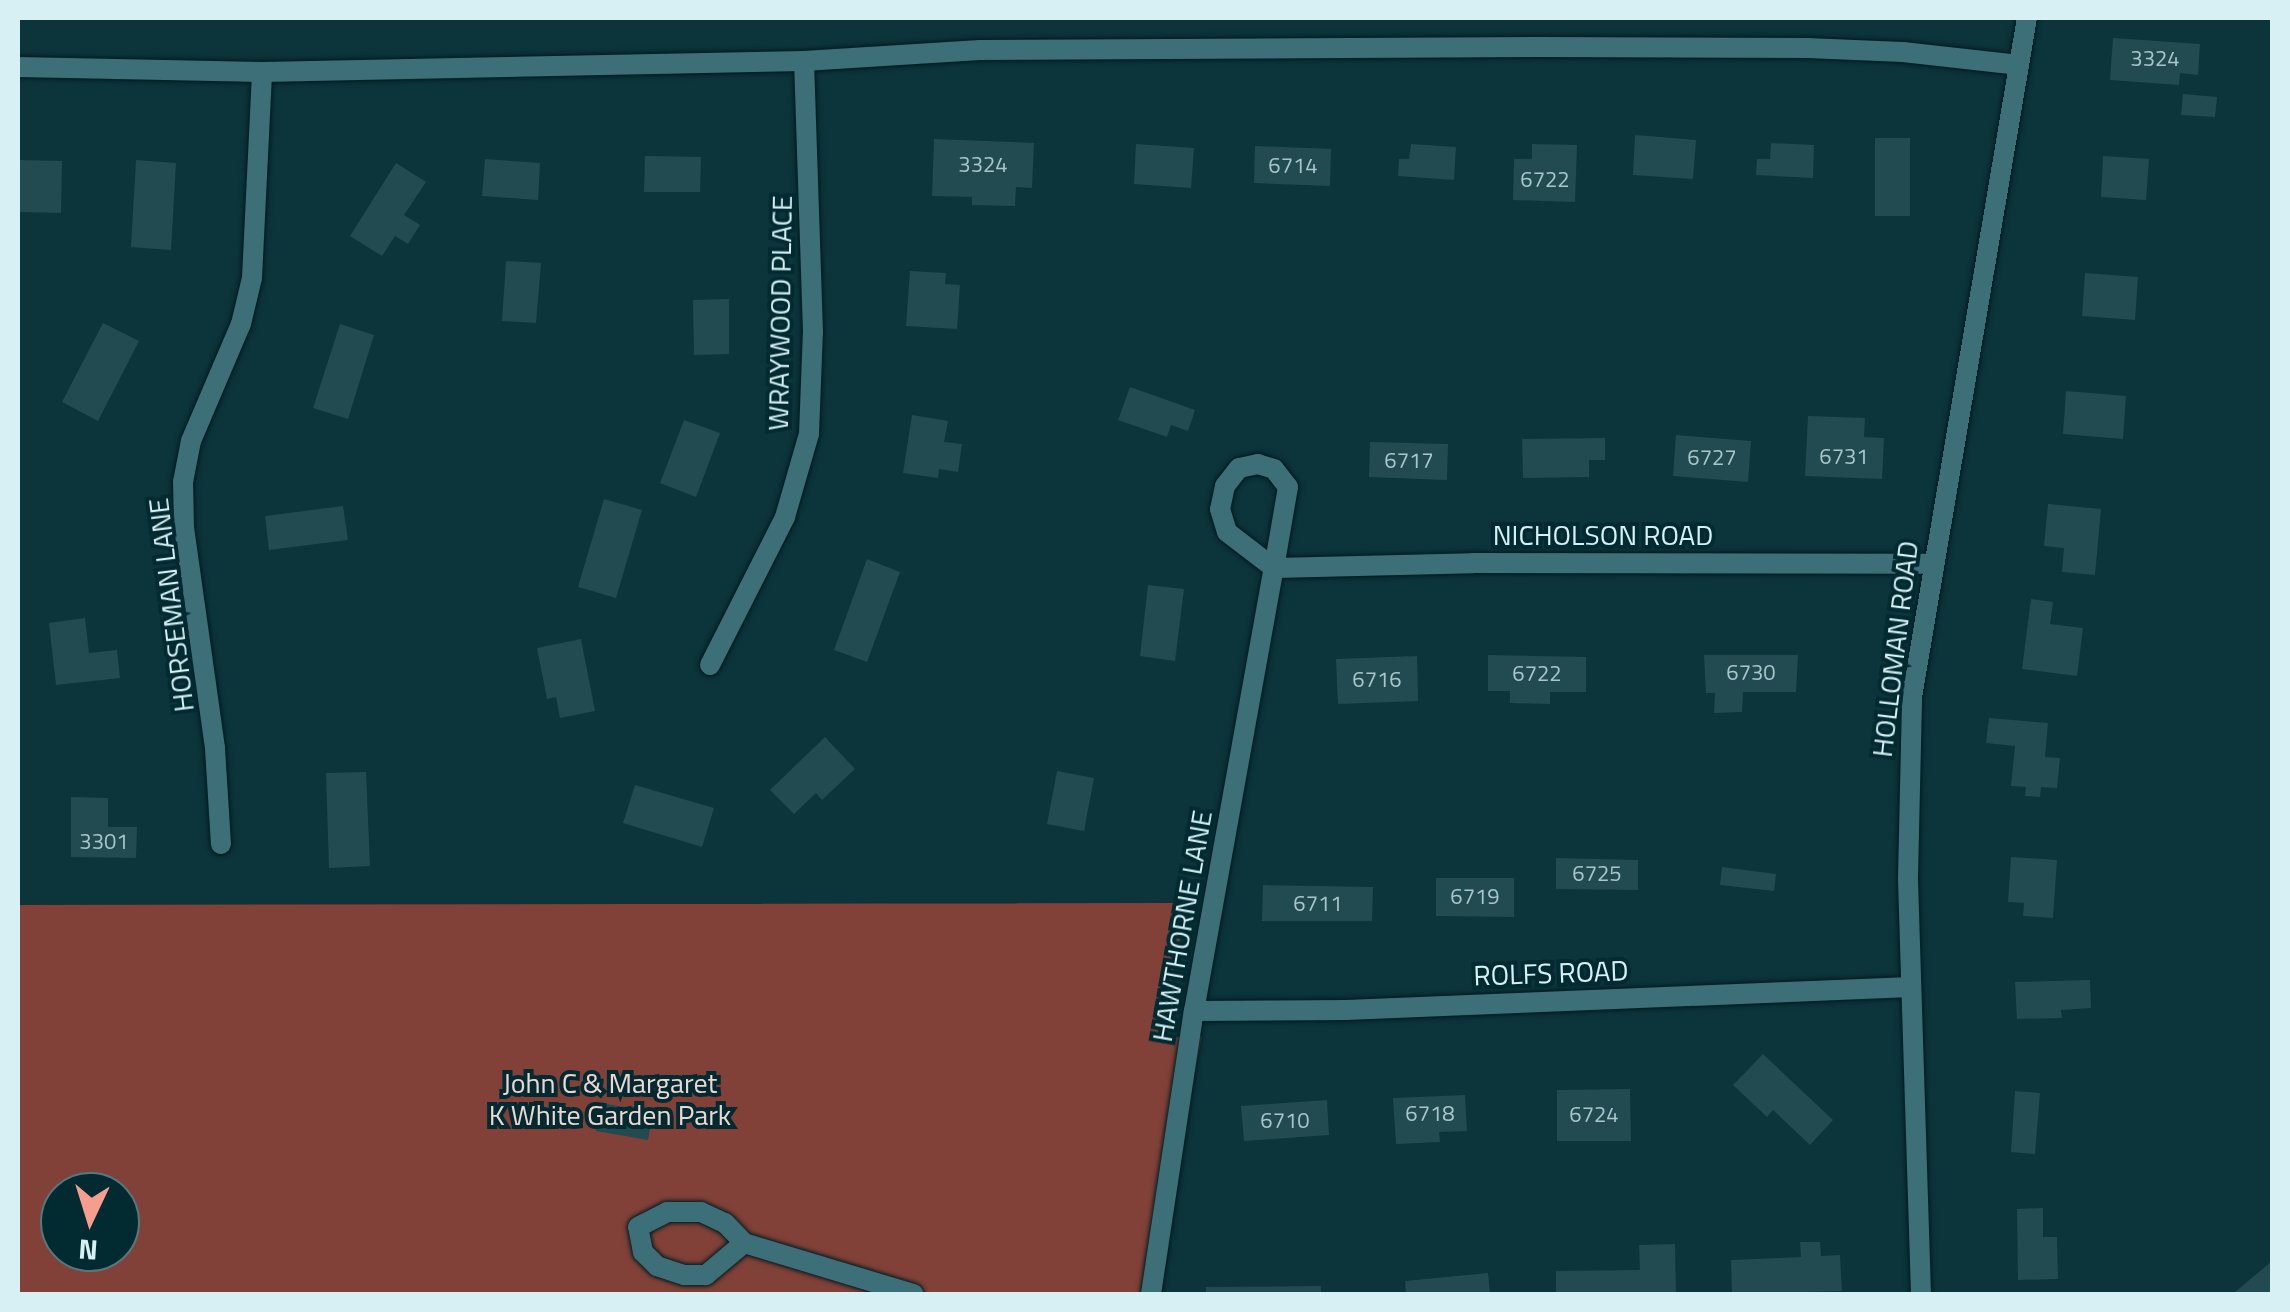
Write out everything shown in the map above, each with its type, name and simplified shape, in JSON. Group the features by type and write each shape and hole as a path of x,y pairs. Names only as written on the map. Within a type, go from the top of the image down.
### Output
{"street":[{"name":"HOLLOMAN ROAD","path":"1921,1294 1911,987 1908,764 1912,697 2027,18"},
{"path":"18,68 262,72 804,61 980,50 1594,48 1903,52 2020,65"},
{"name":"WRAYWOOD PLACE","path":"710,665 785,517 809,434 813,332 804,61"},
{"name":"HORSEMAN LANE","path":"221,844 216,748 184,528 183,482 191,441 241,324 252,278 262,72"},
{"name":"HAWTHORNE LANE","path":"1150,1294 1194,1011 1274,568 1288,487 1274,469 1258,464 1238,468 1225,486 1220,509 1227,532 1274,568"},
{"name":"NICHOLSON ROAD","path":"1274,568 1472,563 1932,564"},
{"name":"ROLFS ROAD","path":"1194,1011 1346,1010 1911,987"},
{"path":"744,1243 706,1275 684,1275 657,1266 643,1252 638,1227 667,1212 702,1212 724,1223 744,1243 913,1294"}],"green space":[{"name":"John C & Margaret K White Garden Park","path":"1187,903 1160,1037 1202,1036 1150,1294 18,1294 18,905"}],"building":[{"path":"2113,38 2200,44 2198,75 2180,73 2179,85 2110,80"},
{"path":"2183,94 2217,97 2215,117 2181,115"},
{"path":"1635,135 1696,140 1693,179 1633,175"},
{"path":"1875,138 1910,138 1910,216 1875,216"},
{"path":"934,139 1034,143 1032,188 1016,187 1015,206 972,205 972,197 932,196"},
{"path":"1771,143 1814,145 1813,178 1756,175 1757,159 1770,159"},
{"path":"1136,144 1194,148 1191,188 1134,184"},
{"path":"1411,144 1456,147 1454,180 1398,176 1399,159 1409,159"},
{"path":"1532,144 1577,145 1575,202 1513,200 1514,159 1532,159"},
{"path":"1255,146 1331,149 1330,186 1254,183"},
{"path":"645,156 701,157 700,192 644,192"},
{"path":"2103,156 2149,159 2146,200 2101,197"},
{"path":"485,159 540,163 538,200 482,196"},
{"path":"18,160 62,161 61,213 18,212"},
{"path":"136,160 176,163 171,250 131,247"},
{"path":"396,163 426,182 404,215 420,225 408,244 395,236 382,256 350,236"},
{"path":"506,261 541,263 536,323 502,321"},
{"path":"910,271 946,273 945,284 960,285 957,329 906,326"},
{"path":"2085,273 2138,277 2135,320 2082,316"},
{"path":"729,299 729,354 694,355 693,300"},
{"path":"103,323 139,341 98,421 62,402"},
{"path":"340,324 374,335 348,419 313,408"},
{"path":"1130,387 1195,410 1188,431 1171,425 1167,437 1118,420"},
{"path":"2066,391 2126,396 2123,439 2063,434"},
{"path":"912,415 948,421 944,442 962,444 958,472 939,469 938,478 903,473"},
{"path":"1808,416 1865,418 1864,437 1884,438 1882,479 1805,476"},
{"path":"684,420 720,433 696,497 660,483"},
{"path":"1676,435 1751,441 1748,482 1673,476"},
{"path":"1605,438 1605,460 1589,460 1589,477 1523,478 1522,439"},
{"path":"1370,442 1448,444 1447,480 1369,477"},
{"path":"604,499 642,510 616,598 578,587"},
{"path":"2048,504 2101,509 2095,575 2062,572 2064,548 2044,546"},
{"path":"343,506 348,540 269,550 265,516"},
{"path":"867,559 900,572 867,662 834,650"},
{"path":"1148,585 1184,589 1175,661 1140,656"},
{"path":"2031,599 2053,602 2050,624 2083,628 2077,676 2022,669"},
{"path":"85,618 89,653 117,650 120,678 56,685 49,623"},
{"path":"581,639 595,711 560,718 556,697 547,699 537,648"},
{"path":"1488,655 1586,657 1586,692 1550,692 1550,704 1510,703 1510,691 1488,691"},
{"path":"1704,655 1798,655 1796,692 1743,692 1742,712 1714,713 1715,693 1706,693"},
{"path":"1417,656 1418,701 1338,704 1336,659"},
{"path":"1989,718 2048,723 2045,757 2060,758 2057,788 2041,787 2040,797 2025,796 2026,787 2011,786 2015,746 1986,743"},
{"path":"825,737 855,769 822,800 816,793 794,814 770,790"},
{"path":"1057,771 1094,778 1084,831 1047,824"},
{"path":"366,772 370,866 329,868 326,773"},
{"path":"635,785 714,808 702,847 623,823"},
{"path":"71,797 108,798 108,827 137,827 136,858 71,857"},
{"path":"2011,857 2057,860 2053,918 2023,916 2024,903 2008,902"},
{"path":"1556,858 1638,860 1638,890 1556,889"},
{"path":"1722,867 1776,874 1774,891 1720,885"},
{"path":"1436,878 1514,878 1514,917 1436,916"},
{"path":"1263,885 1373,887 1372,921 1262,921"},
{"path":"2090,980 2091,1008 2061,1010 2062,1018 2017,1019 2015,982"},
{"path":"1763,1054 1833,1120 1810,1145 1773,1110 1767,1117 1733,1085"},
{"path":"1630,1089 1631,1141 1557,1141 1557,1090"},
{"path":"2015,1091 2040,1093 2035,1154 2011,1152"},
{"path":"1465,1095 1467,1131 1439,1132 1440,1142 1396,1144 1393,1098"},
{"path":"1327,1100 1329,1135 1244,1141 1241,1106"},
{"path":"601,1103 653,1112 648,1140 596,1131"},
{"path":"2043,1208 2043,1237 2057,1237 2058,1279 2018,1280 2017,1209"},
{"path":"1800,1242 1820,1242 1821,1256 1840,1255 1842,1291 1732,1294 1731,1260 1801,1257"},
{"path":"1675,1244 1676,1294 1556,1294 1556,1271 1640,1270 1639,1245"},
{"path":"2272,1261 2272,1294 2235,1292"},
{"path":"1488,1273 1490,1294 1406,1294 1405,1281"},
{"path":"1321,1286 1321,1294 1206,1294 1206,1287"}]}
